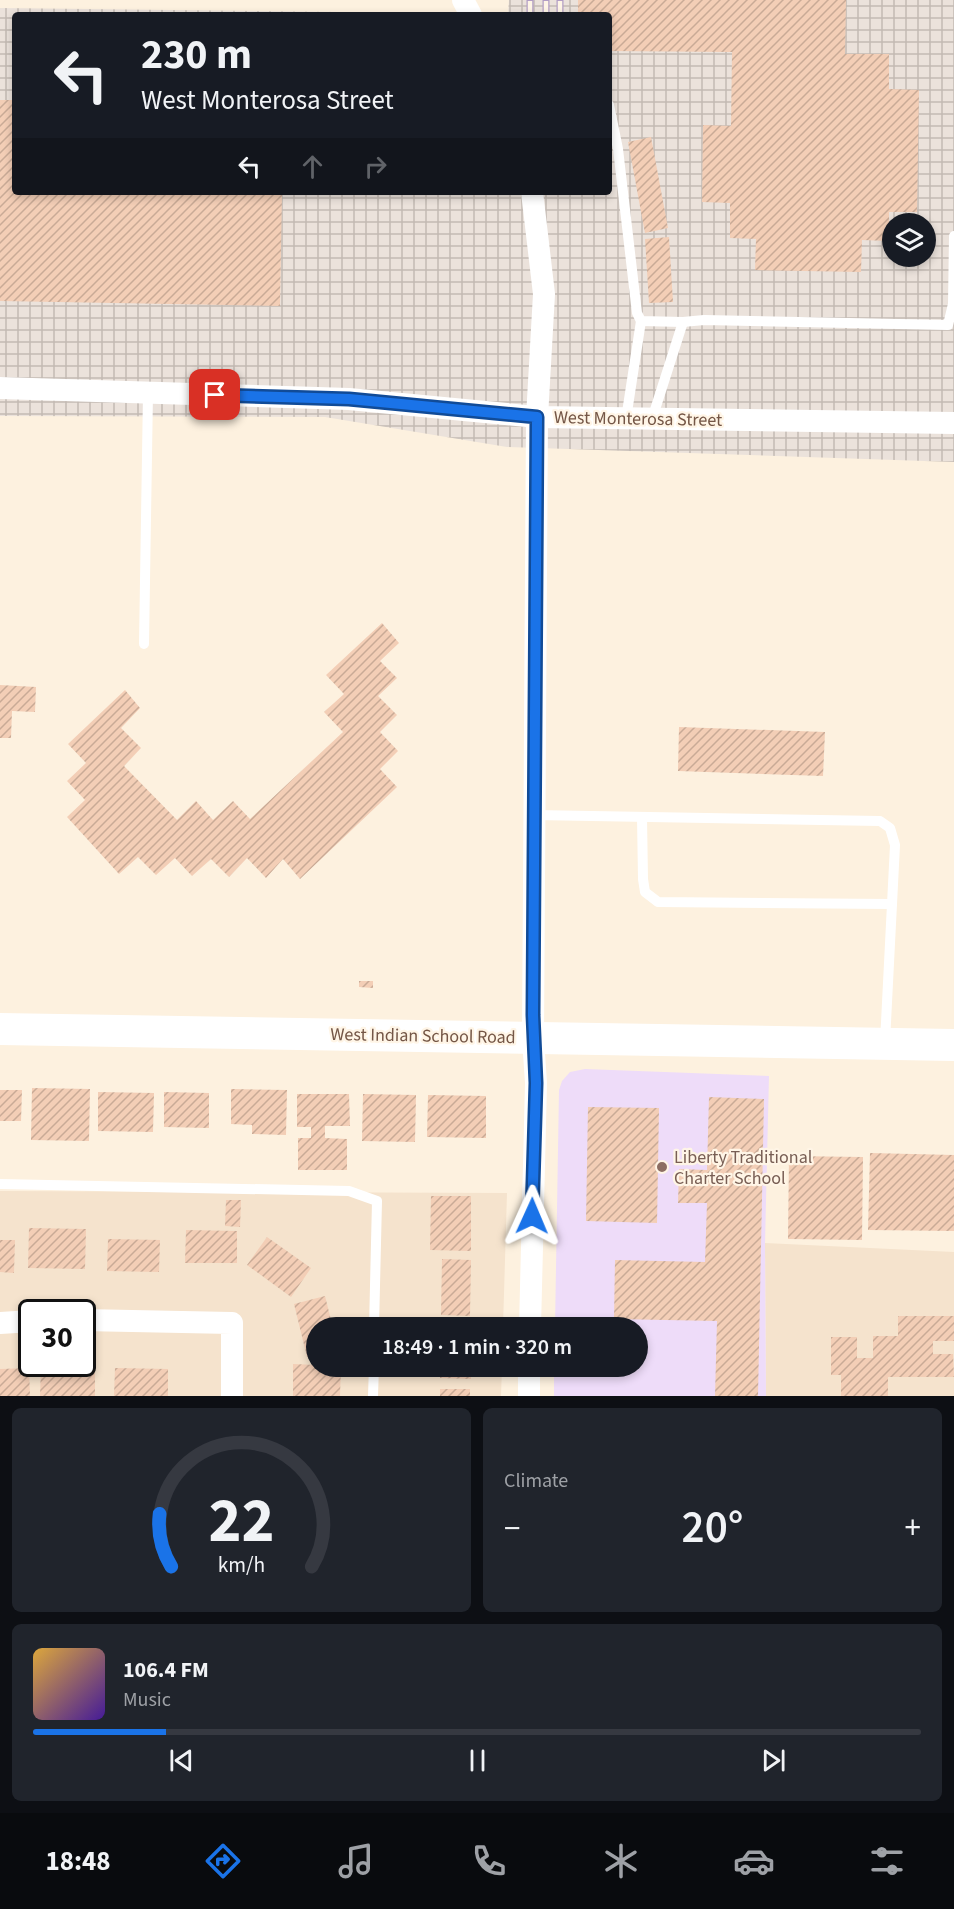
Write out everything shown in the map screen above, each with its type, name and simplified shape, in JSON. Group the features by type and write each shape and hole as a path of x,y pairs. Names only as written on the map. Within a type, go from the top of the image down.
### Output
{"main road":[{"name":"West Indian School Road","path":"0,1029 954,1045"}],"street":[{"path":"530,1317 536,1083 533,1038 537,417 544,294 532,195"},
{"name":"West Monterosa Street","path":"0,388 349,399 537,417 954,423"},
{"path":"96,1320 232,1323 232,1396"},
{"path":"0,1323 18,1322"},
{"path":"529,1377 529,1396"}],"lane":[{"path":"612,120 618,149 637,313 641,321 626,419"},
{"path":"641,321 704,320 951,325 954,236"},
{"path":"652,419 683,322"},
{"path":"144,644 148,393"},
{"path":"534,815 880,821 890,828 895,845 885,1044"},
{"path":"642,817 645,892 658,902 892,904"},
{"path":"0,1184 350,1191 376,1201 374,1317"},
{"path":"373,1396 374,1377"}],"shaded area":[{"path":"509,0 954,0 954,462 507,447 325,417 0,416 0,8 339,12 12,12 12,195 612,195 612,12 508,12"},
{"name":"Liberty Traditional Charter School","path":"585,1069 769,1076 765,1243 766,1396 554,1396 554,1377 648,1377 648,1317 555,1317 559,1090 562,1081 570,1072"},
{"path":"0,1191 507,1193 503,1317 306,1317 306,1377 502,1377 501,1396 0,1396"},
{"path":"765,1243 954,1252 954,1396 766,1396"}],"building":[{"path":"578,0 846,0 845,54 889,54 889,89 919,90 917,212 882,213 882,241 862,240 861,272 755,270 756,239 730,238 730,203 702,202 703,125 731,126 732,52 612,51 612,12 578,12"},
{"path":"0,100 12,100 12,195 282,195 280,306 0,301"},
{"path":"651,137 668,228 645,233 628,142"},
{"path":"669,237 673,302 649,303 645,239"},
{"path":"382,623 399,643 380,661 397,678 378,696 397,715 380,732 398,751 380,769 397,787 300,879 283,859 266,878 247,858 229,877 211,859 192,876 175,858 156,875 138,857 119,874 67,817 85,800 67,781 86,763 68,744 125,690 140,708 121,728 141,748 124,766 177,820 196,801 213,820 233,801 250,819 343,732 324,712 344,694 326,675"},
{"path":"0,685 36,687 35,712 12,711 11,738 0,738"},
{"path":"679,727 825,732 823,776 678,771"},
{"path":"359,981 373,981 373,988 359,987"},
{"path":"32,1088 90,1089 89,1141 31,1140"},
{"path":"231,1089 287,1090 286,1135 252,1134 252,1125 231,1124"},
{"path":"0,1090 22,1090 21,1121 0,1121"},
{"path":"98,1092 154,1093 153,1132 98,1131"},
{"path":"164,1092 209,1093 209,1128 164,1127"},
{"path":"297,1094 349,1094 350,1126 325,1126 325,1138 347,1139 347,1170 298,1170 298,1138 311,1138 311,1127 297,1127"},
{"path":"363,1094 416,1095 415,1142 362,1141"},
{"path":"428,1095 486,1096 486,1138 427,1137"},
{"path":"709,1097 764,1099 758,1396 715,1396 717,1321 614,1317 615,1260 705,1262 707,1203 678,1203 679,1169 707,1170"},
{"path":"588,1107 659,1108 657,1223 586,1221"},
{"path":"870,1153 954,1155 954,1231 868,1230"},
{"path":"789,1156 863,1157 862,1240 788,1239"},
{"path":"431,1196 471,1196 471,1251 430,1250"},
{"path":"226,1200 241,1200 240,1227 225,1226"},
{"path":"29,1228 86,1229 85,1269 28,1268"},
{"path":"186,1230 237,1231 237,1263 185,1263"},
{"path":"267,1237 311,1268 291,1297 247,1265"},
{"path":"108,1239 160,1240 159,1272 107,1271"},
{"path":"0,1240 15,1240 14,1273 0,1272"},
{"path":"442,1259 471,1260 470,1316 441,1315"},
{"path":"325,1296 330,1317 306,1317 306,1353 294,1304"},
{"path":"898,1316 954,1316 954,1341 933,1341 933,1354 953,1354 954,1377 888,1377 888,1396 841,1396 841,1375 831,1375 831,1337 857,1337 857,1358 873,1358 873,1336 898,1336"},
{"path":"293,1364 306,1365 306,1377 341,1377 340,1396 293,1396"},
{"path":"18,1368 18,1377 29,1377 30,1396 0,1396 0,1369"},
{"path":"115,1368 168,1369 168,1396 114,1396"},
{"path":"41,1377 95,1377 95,1396 40,1396"},
{"path":"471,1377 471,1379 440,1378"},
{"path":"440,1389 470,1389 470,1396 440,1396"}],"railway":[{"path":"530,0 530,12"},
{"path":"546,0 546,12"},
{"path":"560,0 560,12"}],"place":[{"name":"Liberty Traditional Charter School","path":"662,1167"}],"route":[{"path":"215,395 349,399 537,417 533,1015 536,1083 532,1216"}]}
